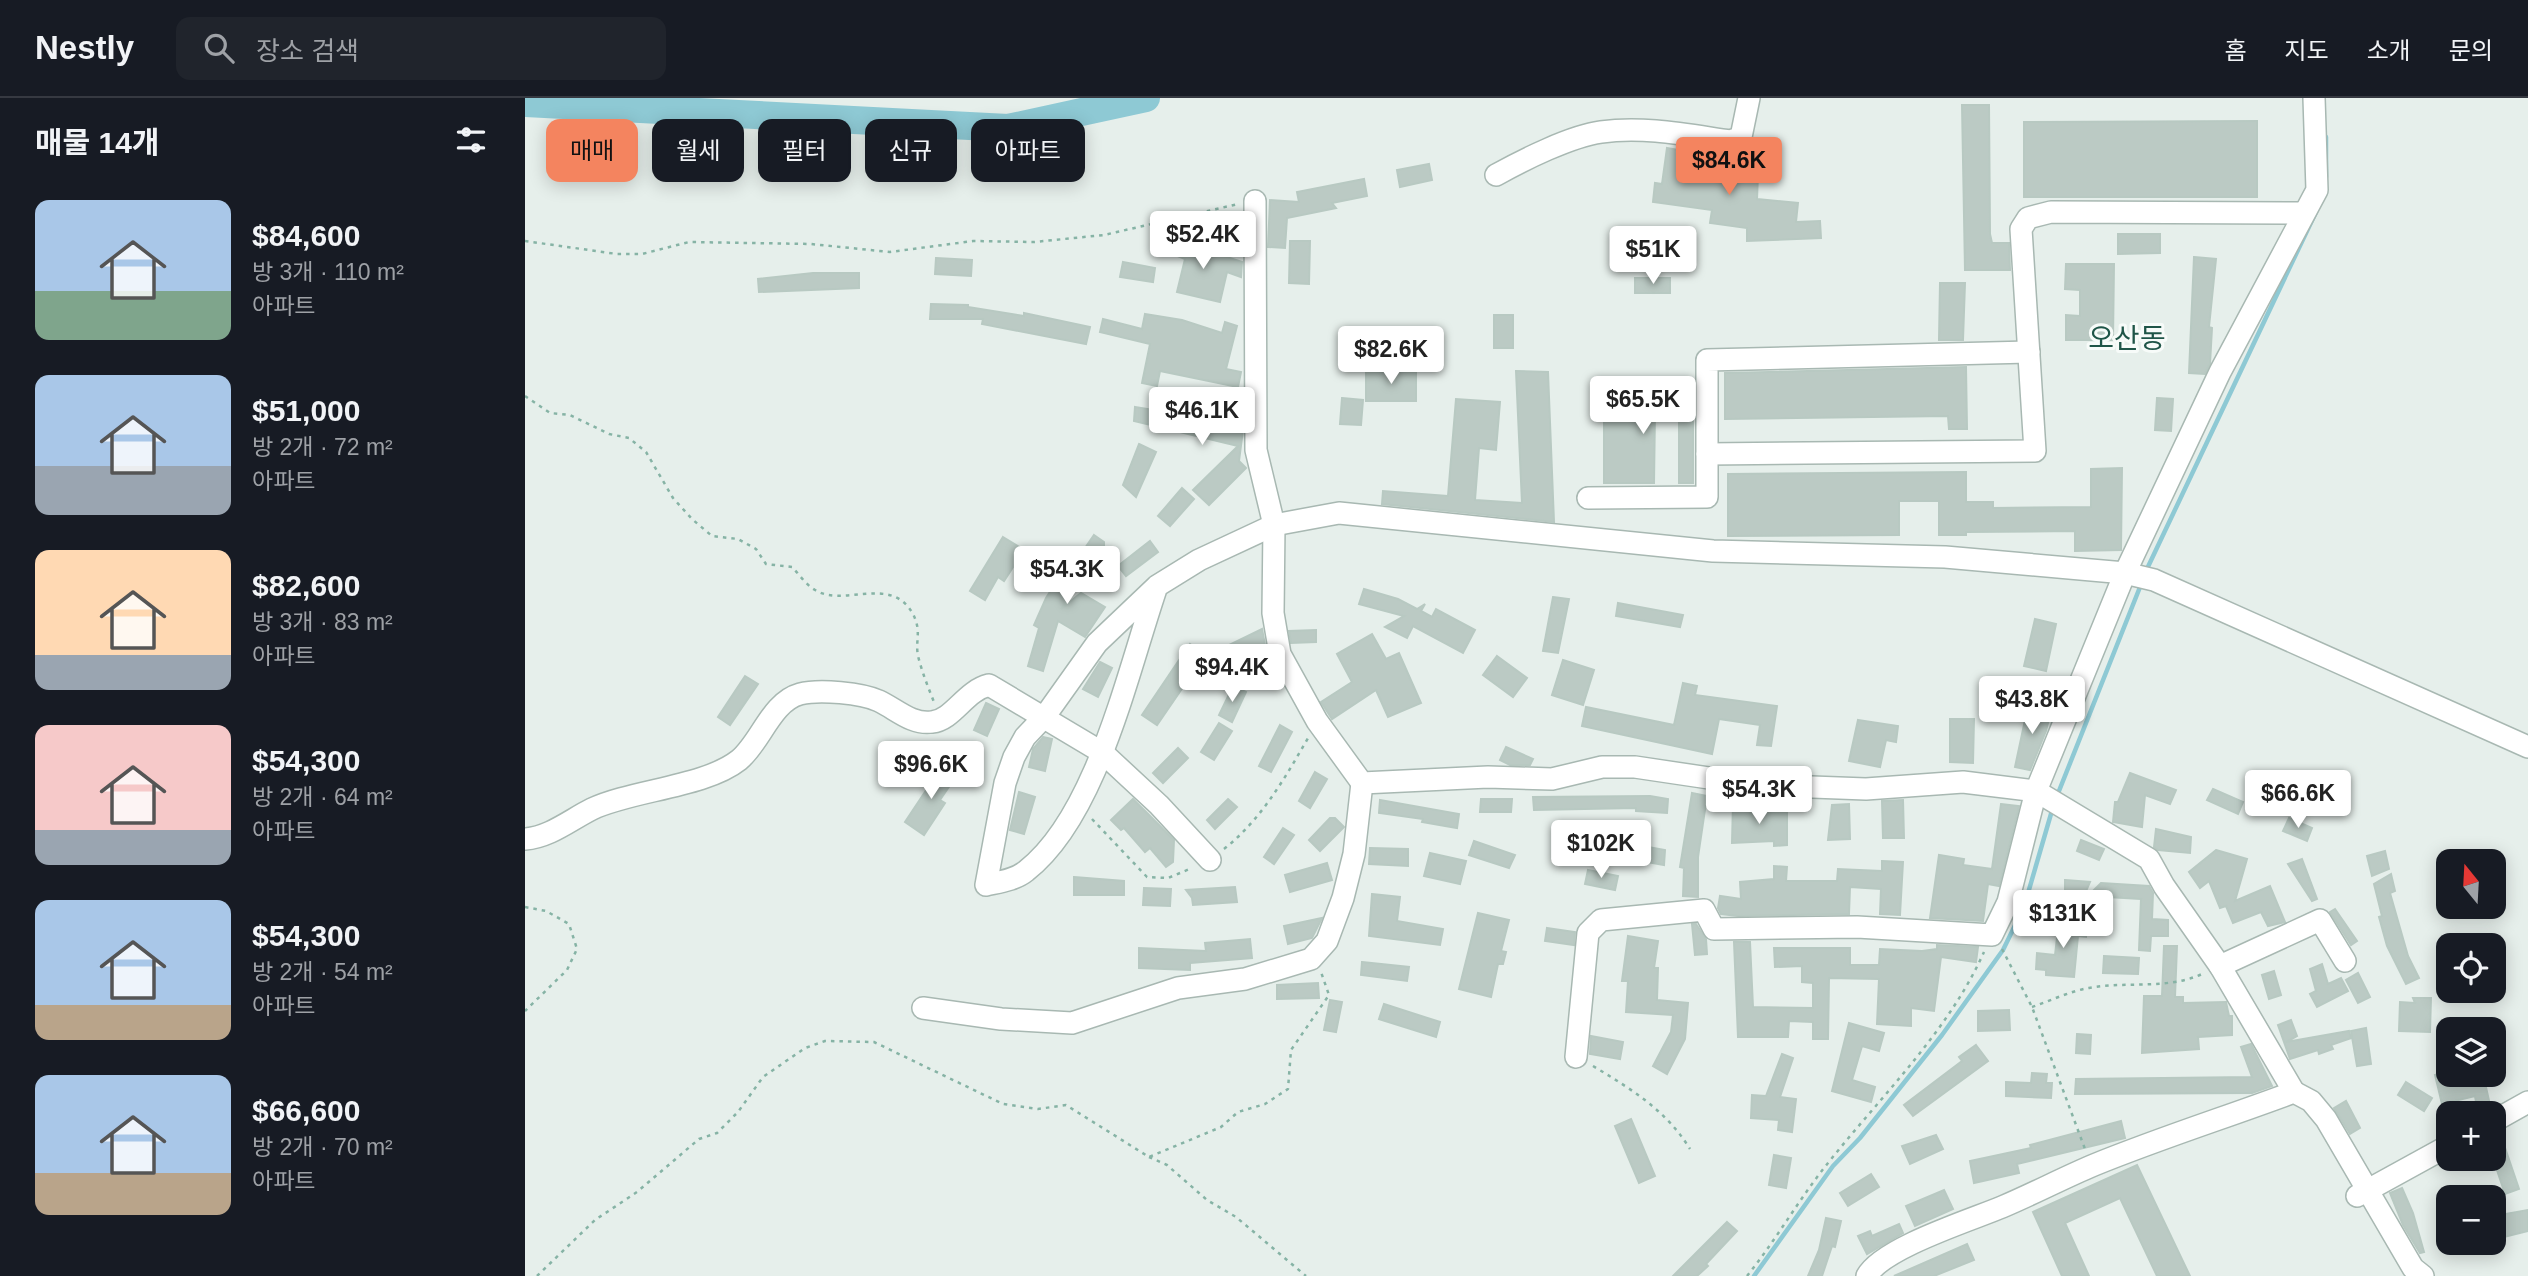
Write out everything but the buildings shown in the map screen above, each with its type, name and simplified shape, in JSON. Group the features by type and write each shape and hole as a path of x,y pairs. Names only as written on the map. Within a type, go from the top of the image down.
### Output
{"street":[{"path":"1496,174 1523,159 1599,132 1649,130 1730,141 1741,137 1749,98"},
{"path":"1576,1057 1588,933 1601,920 1703,910 1714,929 1857,927 1992,934 2008,902 2036,791 2138,577 2220,372 2317,190 2314,98"},
{"path":"923,1008 1001,1018 1072,1023 1178,988 1245,979 1311,959 1327,941 1343,898 1354,854 1362,783 1317,721 1280,654 1273,614 1274,525 1256,450 1255,201"},
{"path":"1707,454 2035,451 2021,229 2028,218 2050,212 2304,214"},
{"path":"1588,498 1707,497 1707,360 2029,352"},
{"path":"1157,586 1103,753 1078,804 1044,855 1024,873 986,885 1005,783 1013,757 1025,737 1045,716 1097,643 1157,586 1199,560 1274,525 1339,513 1713,551 1945,557 2138,577 2528,747"},
{"path":"525,839 538,838 595,808 701,777 739,760 783,704 799,694 857,694 878,700 908,718 933,722 954,710 974,689 989,685 1103,753 1159,805 1210,860"},
{"path":"1362,783 1488,777 1552,779 1602,767 1635,767 1756,785 1866,789 1963,782 2036,791 2149,859 2164,886 2220,966 2294,1092 2311,1101 2326,1119 2362,1193 2413,1268 2423,1276"},
{"path":"2220,966 2320,920 2345,961"},
{"path":"1867,1276 1871,1269 1897,1253 1959,1221 2001,1208 2092,1166 2294,1092"},
{"path":"2506,1114 2528,1102"},
{"path":"2362,1193 2436,1153"}],"path":[{"path":"525,241 617,254 642,254 689,242 811,244 890,252 973,241 1034,242 1104,235 1255,201"},
{"path":"525,397 550,413 571,415 608,434 629,438 646,452 673,498 712,536 738,540 756,549 766,564 792,567 814,590 836,596 858,592 886,594 904,601 914,616 921,637 917,652 934,701 933,722"},
{"path":"1078,804 1147,877 1168,878 1210,860 1243,834 1284,780 1317,721"},
{"path":"525,907 546,911 569,924 577,948 567,970 525,1011"},
{"path":"1992,934 2032,1007 2092,1166"},
{"path":"1747,1276 1772,1245 1827,1164 1946,1018 1975,973 1992,934"},
{"path":"1149,1157 1221,1127 1238,1112 1265,1104 1288,1090 1291,1049 1329,995 1325,977 1311,959"},
{"path":"2032,1007 2088,988 2191,980 2220,966"},
{"path":"537,1276 595,1220 638,1192 699,1139 717,1133 738,1112 763,1077 805,1048 825,1041 874,1042 1003,1104 1038,1109 1066,1105 1149,1157 1167,1165 1207,1200 1236,1217 1306,1276"},
{"path":"1576,1057 1644,1098 1676,1126 1690,1149"}],"waterway":[{"path":"525,103 1008,128 1146,98"},
{"path":"2326,137 2326,177"},
{"path":"2146,571 2316,212"},
{"path":"2057,796 2142,582"},
{"path":"1754,1276 1833,1166 1860,1138 1942,1035 2003,950 2024,907 2053,807"}],"district":[{"name":"오산동","path":"2127,338"}]}
